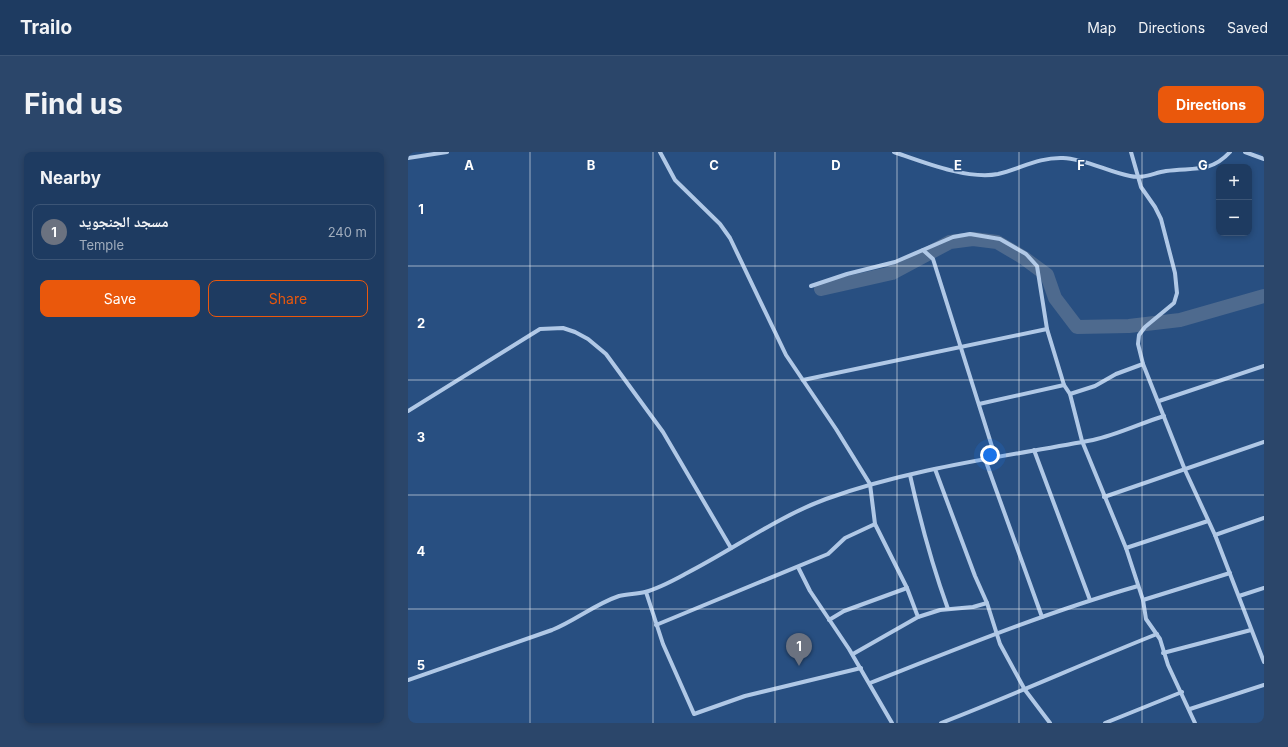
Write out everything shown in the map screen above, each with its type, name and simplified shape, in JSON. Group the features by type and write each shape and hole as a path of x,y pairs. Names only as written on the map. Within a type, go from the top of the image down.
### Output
{"street":[{"path":"408,158 447,152"},
{"path":"660,152 675,180 720,224 730,238 786,355 870,484 875,524 907,588 918,617"},
{"path":"894,152 962,172 980,175 998,174 1049,158 1064,158 1137,178 1145,178 1170,170 1197,170 1207,168 1225,158 1230,152"},
{"path":"1131,152 1137,178 1161,219 1175,274 1177,293 1174,303 1145,327 1139,335 1138,344 1143,364 1159,401 1185,470 1230,573 1264,662"},
{"path":"1245,152 1264,159"},
{"path":"811,286 847,274 895,262 954,237 970,234 1000,238 1026,254 1037,266 1047,329 1064,385 1070,394 1082,441 1126,548 1143,600 1146,619 1157,634 1163,653 1190,709 1195,723"},
{"path":"923,250 933,259 995,456"},
{"path":"408,411 540,329 562,328 575,332 588,338 606,354 658,427 731,548"},
{"path":"803,380 1047,329"},
{"path":"1070,394 1089,388 1116,374 1143,364"},
{"path":"1159,401 1264,366"},
{"path":"979,404 1064,385"},
{"path":"408,680 568,624 603,603 620,596 646,592 689,572 784,517 825,499 870,484 935,469 995,456 1102,437 1164,416"},
{"path":"1104,497 1264,442"},
{"path":"1034,450 1090,600"},
{"path":"985,459 1042,617"},
{"path":"935,469 975,576 987,603 1006,657 1025,690 1050,723"},
{"path":"910,475 923,528 948,609"},
{"path":"1214,535 1264,518"},
{"path":"1126,548 1208,521"},
{"path":"656,625 828,554 845,538 875,524"},
{"path":"798,567 807,586 853,654 892,723"},
{"path":"1143,600 1230,573"},
{"path":"870,683 1042,617 1090,600 1138,586"},
{"path":"829,620 844,611 907,588"},
{"path":"1239,596 1264,588"},
{"path":"646,592 656,625 694,714 745,696 861,668"},
{"path":"853,654 918,617 935,611 968,608 987,603"},
{"path":"1163,653 1251,630"},
{"path":"941,723 1025,690 1074,667 1157,634"},
{"path":"1190,709 1264,685"},
{"path":"1105,723 1182,692"}],"waterway":[{"path":"821,289 892,273 950,242 973,239 997,242 1024,258 1047,275 1055,298 1077,327 1129,326 1180,320 1264,296"}],"place":[{"name":"مسجد الجنجويد","path":"799,666"}]}
